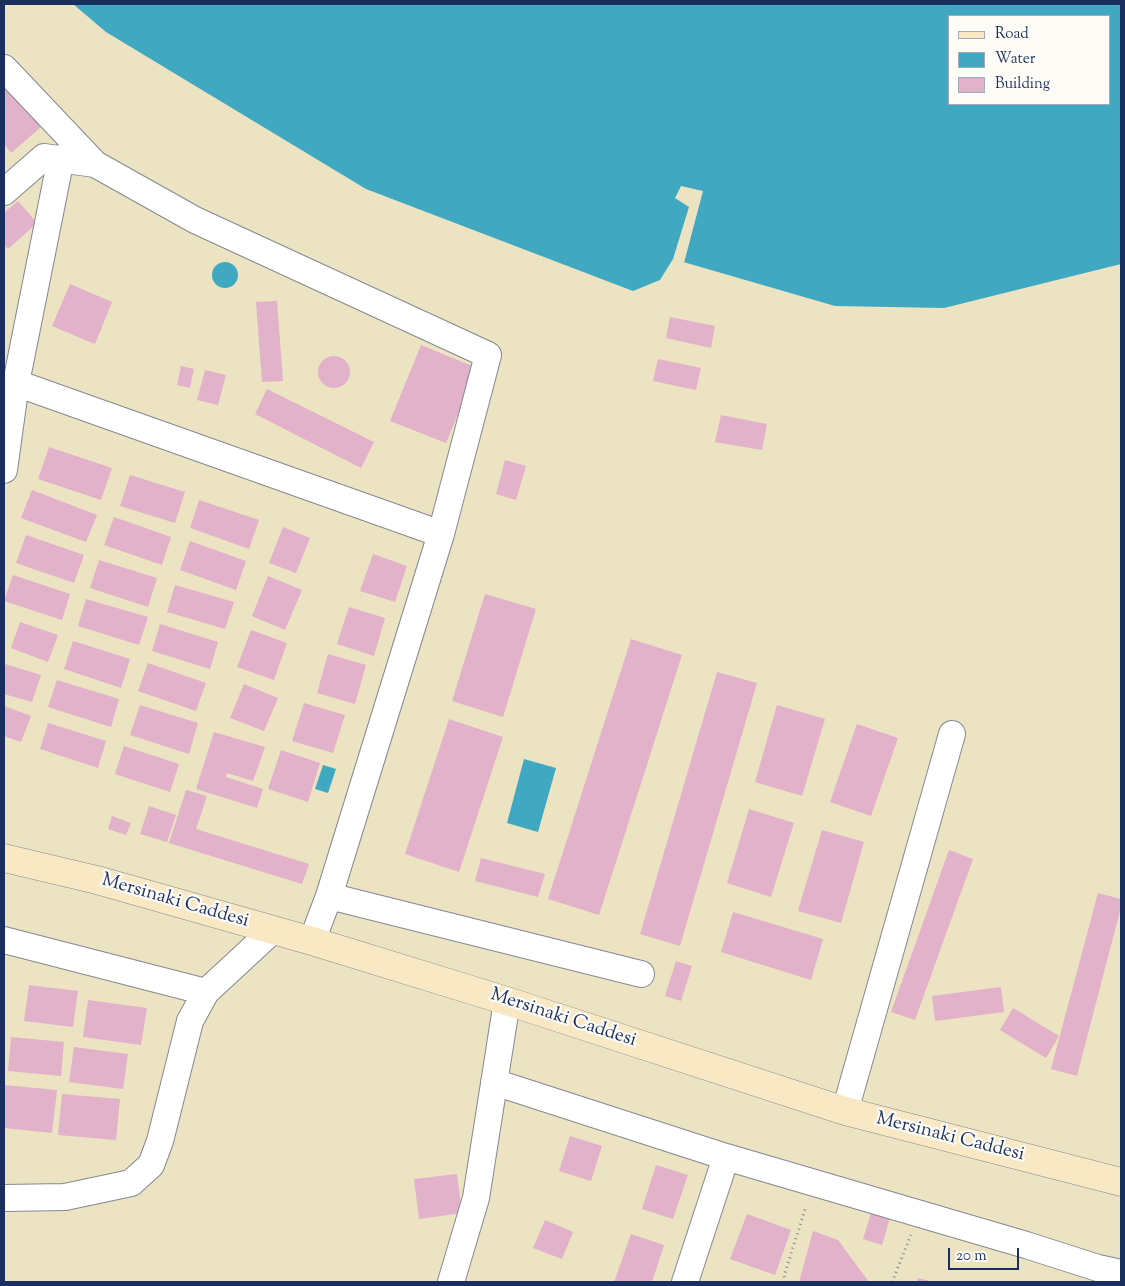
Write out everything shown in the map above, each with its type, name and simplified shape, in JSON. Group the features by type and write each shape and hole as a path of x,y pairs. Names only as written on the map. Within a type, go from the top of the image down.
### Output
{"street":[{"path":"4,68 95,164 195,220 488,355 440,534 329,896 312,941"},
{"path":"4,192 44,156 95,164"},
{"path":"4,470 16,383 12,356 61,158"},
{"path":"16,383 440,534"},
{"path":"845,1110 952,734"},
{"name":"Mersinaki Caddesi","path":"4,858 97,880 312,941 507,1001 845,1110 1121,1182"},
{"path":"329,896 641,974"},
{"path":"4,1198 65,1197 131,1183 151,1165 160,1141 190,1020 206,992 273,930"},
{"path":"4,940 206,992"},
{"path":"451,1282 476,1198 507,1001"},
{"path":"494,1082 726,1157 920,1214 1105,1275"},
{"path":"684,1282 726,1157"}],"path":[{"path":"786,1282 784,1276 814,1183"},
{"path":"892,1282 920,1214"}],"water":[{"path":"73,4 1121,4 1121,264 944,308 835,306 673,259 660,280 633,291 366,189 106,32"},
{"path":"225,262 234,266 238,275 234,284 225,288 216,284 212,275 216,266"},
{"path":"524,759 556,768 538,832 507,823"},
{"path":"323,765 336,769 328,793 315,789"}],"pier":[{"path":"681,186 703,191 684,263 673,259 689,207 675,198"}],"building":[{"path":"4,85 41,127 11,153 4,144"},
{"path":"18,201 37,223 8,249 4,245 4,213"},
{"path":"70,284 112,302 95,344 52,326"},
{"path":"277,301 283,381 262,382 256,302"},
{"path":"670,317 715,326 711,348 666,338"},
{"path":"421,345 477,368 446,443 390,421"},
{"path":"334,356 346,360 350,372 346,384 334,388 322,384 318,372 322,360"},
{"path":"658,359 701,368 696,390 653,381"},
{"path":"181,366 194,369 190,388 177,385"},
{"path":"205,370 226,375 218,405 197,400"},
{"path":"267,389 374,442 361,468 255,414"},
{"path":"721,415 767,424 762,450 715,442"},
{"path":"49,447 112,468 101,500 38,479"},
{"path":"505,460 526,466 516,500 496,494"},
{"path":"130,475 185,492 175,523 120,506"},
{"path":"32,490 97,515 86,542 21,518"},
{"path":"199,500 259,520 249,549 190,528"},
{"path":"114,517 171,537 162,565 104,545"},
{"path":"283,527 310,538 296,573 269,563"},
{"path":"26,535 84,555 74,583 16,563"},
{"path":"190,541 246,561 236,590 180,570"},
{"path":"373,554 407,566 395,602 360,591"},
{"path":"99,560 157,578 148,607 90,588"},
{"path":"13,575 70,594 62,620 4,601"},
{"path":"268,576 302,590 285,630 252,616"},
{"path":"175,585 234,602 225,629 167,612"},
{"path":"485,594 536,609 503,717 452,701"},
{"path":"86,599 148,617 139,645 78,626"},
{"path":"349,607 385,618 374,656 337,644"},
{"path":"20,622 58,635 48,662 11,648"},
{"path":"160,624 218,642 210,669 152,651"},
{"path":"251,630 287,643 274,680 237,667"},
{"path":"631,639 682,655 599,915 548,899"},
{"path":"73,641 130,659 121,688 64,669"},
{"path":"328,654 366,665 355,704 317,693"},
{"path":"148,663 206,683 196,711 138,691"},
{"path":"5,664 41,675 32,702 4,694"},
{"path":"717,672 757,683 680,946 640,934"},
{"path":"57,680 119,699 111,727 48,707"},
{"path":"244,684 278,698 264,731 230,718"},
{"path":"304,703 345,715 333,753 292,741"},
{"path":"140,705 198,723 189,754 130,735"},
{"path":"777,705 825,719 802,796 755,782"},
{"path":"4,706 31,716 21,742 4,736"},
{"path":"449,719 503,737 459,872 405,854"},
{"path":"48,723 106,741 98,768 40,749"},
{"path":"857,724 898,738 871,816 830,802"},
{"path":"214,732 265,747 253,781 227,773 226,777 263,789 257,808 196,789"},
{"path":"124,746 179,764 170,792 115,774"},
{"path":"281,750 320,763 308,802 268,789"},
{"path":"186,790 207,796 196,829 309,864 302,884 169,843"},
{"path":"149,806 176,815 167,842 140,834"},
{"path":"749,809 794,823 771,897 727,883"},
{"path":"112,816 131,823 126,835 108,829"},
{"path":"822,830 864,842 841,923 798,911"},
{"path":"949,850 973,859 915,1020 891,1012"},
{"path":"481,858 545,874 538,897 475,881"},
{"path":"1098,893 1121,899 1121,907 1077,1076 1051,1069"},
{"path":"733,912 823,939 811,980 721,952"},
{"path":"676,961 692,966 681,1001 665,996"},
{"path":"29,985 78,991 73,1027 24,1021"},
{"path":"1001,987 1004,1012 935,1021 932,996"},
{"path":"88,1000 147,1008 141,1045 83,1037"},
{"path":"1013,1008 1059,1036 1046,1058 1000,1030"},
{"path":"11,1037 64,1042 61,1076 8,1071"},
{"path":"74,1047 128,1054 123,1089 69,1082"},
{"path":"4,1085 57,1090 52,1133 4,1128"},
{"path":"62,1094 120,1099 116,1140 58,1135"},
{"path":"570,1136 602,1146 591,1181 559,1171"},
{"path":"656,1165 688,1175 673,1219 642,1209"},
{"path":"457,1174 462,1213 419,1219 414,1179"},
{"path":"871,1213 890,1218 882,1245 863,1239"},
{"path":"747,1214 791,1230 775,1275 730,1259"},
{"path":"545,1220 573,1232 562,1259 533,1248"},
{"path":"813,1231 838,1240 869,1282 799,1282"},
{"path":"631,1234 664,1245 652,1282 614,1282"},
{"path":"918,1278 933,1282 917,1282"}]}
